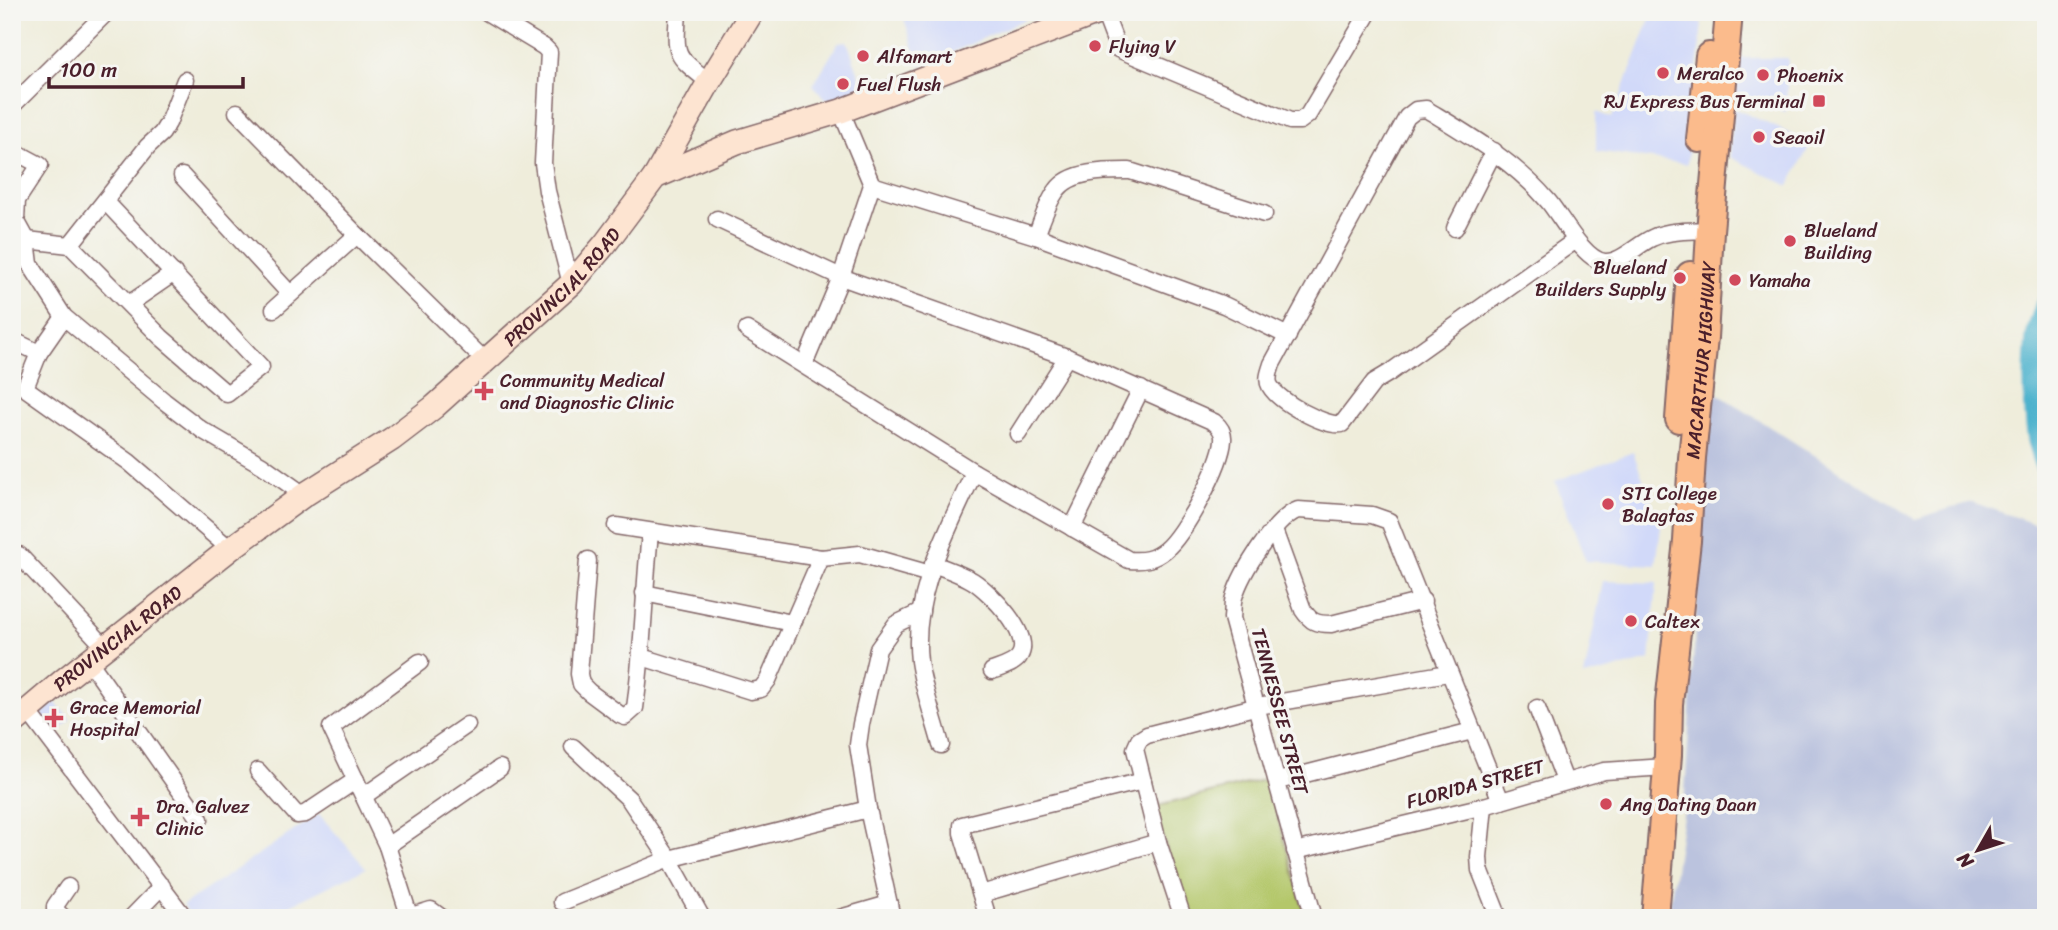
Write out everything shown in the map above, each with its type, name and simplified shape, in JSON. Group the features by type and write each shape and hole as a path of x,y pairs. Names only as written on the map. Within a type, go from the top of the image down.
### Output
{"highway":[{"name":"MACARTHUR HIGHWAY","path":"1702,230 1701,126 1713,12"},
{"name":"MACARTHUR HIGHWAY","path":"1655,918 1658,767 1670,545 1702,230 1729,12"},
{"name":"MACARTHUR HIGHWAY","path":"1640,918 1658,767"}],"main road":[{"name":"PROVINCIAL ROAD","path":"20,718 230,549 304,495 392,439 434,407 571,284 655,177 752,12"},
{"path":"655,177 737,142 841,111 1102,12"}],"street":[{"path":"12,106 107,12"},
{"path":"678,12 677,52 682,61 709,82"},
{"path":"1102,12 1118,49 1290,121 1300,121 1308,115 1369,12"},
{"path":"488,13 549,52 544,170 571,284"},
{"path":"70,245 148,146 162,133 185,80"},
{"path":"1576,240 1374,382 1342,424 1333,426 1299,411 1270,386 1268,377 1272,364 1407,117 1416,110 1426,109 1494,150 1518,169 1548,201 1592,257 1604,262 1615,260 1651,238 1702,230"},
{"path":"804,365 841,277 872,185 841,111"},
{"path":"237,112 357,236 486,362"},
{"path":"12,150 40,165 15,199 16,220 27,240 30,264 64,317 202,430 262,465 304,495"},
{"path":"1455,228 1494,150"},
{"path":"1036,236 1055,192 1061,186 1081,175 1113,171 1130,171 1264,214"},
{"path":"182,176 290,294"},
{"path":"872,185 1036,236 1224,305 1288,336"},
{"path":"27,240 70,245 161,337 228,394 261,367 106,202"},
{"path":"717,219 841,277 1067,357 1141,388 1221,427 1224,437 1222,450 1197,505 1179,536 1165,550 1144,561 1129,560 974,472 747,330"},
{"path":"274,309 357,236"},
{"path":"129,304 174,273"},
{"path":"64,317 39,353 25,388 129,462 230,549"},
{"path":"12,340 39,353"},
{"path":"1018,434 1067,357"},
{"path":"1072,528 1141,388"},
{"path":"941,745 919,661 921,612 931,569 974,472"},
{"name":"TENNESSEE STREET","path":"1314,918 1232,618 1234,598 1242,579 1283,518 1298,510 1384,518 1393,528 1423,601 1448,673 1501,801"},
{"path":"616,526 821,558 860,554 931,569 974,582 991,596 1020,634 1023,646 1021,655 1016,660 992,671"},
{"path":"1274,530 1303,610 1310,621 1331,624 1423,601"},
{"path":"588,561 579,674 581,684 625,717 635,708 642,657 644,593 650,533"},
{"path":"19,555 97,654 200,819"},
{"path":"642,657 751,691 761,689 768,680 821,558"},
{"path":"644,593 792,623"},
{"path":"840,918 891,911 868,809 858,745 878,649 896,624 921,612"},
{"path":"420,662 331,728 387,846 407,917 431,910 442,918"},
{"path":"1184,918 1158,842 1135,749 1139,740 1147,735 1258,706 1448,673"},
{"path":"1537,708 1565,781"},
{"path":"20,718 162,886 185,918"},
{"path":"365,796 467,725"},
{"path":"1278,781 1472,731"},
{"path":"573,747 629,799 669,859 702,918"},
{"name":"FLORIDA STREET","path":"1295,851 1484,806 1604,771 1658,767"},
{"path":"387,846 500,768"},
{"path":"258,771 297,815 305,814 356,780"},
{"path":"988,918 962,833 962,825 1143,781"},
{"path":"1484,806 1480,870 1499,918"},
{"path":"562,902 669,859 868,809"},
{"path":"981,894 1158,842"},
{"path":"131,918 162,886"},
{"path":"64,918 55,910 55,906 68,887"}],"shaded area":[{"path":"902,12 1041,12 919,65"},
{"name":"Meralco","path":"1650,19 1702,23 1687,164 1596,151 1596,112 1612,118"},
{"path":"847,41 864,88 829,102 813,85 839,42"},
{"path":"1737,58 1788,58 1786,112 1736,95"},
{"path":"1733,108 1811,143 1789,186 1730,157"},
{"path":"1710,389 1915,519 1972,502 2046,528 2046,918 1668,918 1684,809"},
{"name":"STI College Balagtas","path":"1633,452 1661,527 1656,565 1586,561 1555,481"},
{"path":"1603,581 1657,583 1650,660 1584,677"},
{"name":"Grace Memorial Hospital","path":"55,702 71,720 53,735 37,717"},
{"path":"319,814 366,868 264,918 192,918 183,905"}],"green space":[{"path":"1267,779 1306,917 1187,918 1154,807"}],"waterway":[{"path":"2046,306 2037,338 2035,385 2039,438 2046,465"}],"place":[{"name":"Flying V","path":"1095,46"},
{"name":"Alfamart","path":"863,56"},
{"name":"Meralco","path":"1663,73"},
{"name":"Phoenix","path":"1763,75"},
{"name":"Fuel Flush","path":"843,84"},
{"name":"RJ Express Bus Terminal","path":"1819,101"},
{"name":"Seaoil","path":"1759,137"},
{"name":"Blueland Building","path":"1790,241"},
{"name":"Blueland Builders Supply","path":"1680,278"},
{"name":"Yamaha","path":"1735,280"},
{"name":"Community Medical and Diagnostic Clinic","path":"484,391"},
{"name":"STI College Balagtas","path":"1608,504"},
{"name":"Caltex","path":"1631,621"},
{"name":"Grace Memorial Hospital","path":"54,718"},
{"name":"Ang Dating Daan","path":"1606,804"},
{"name":"Dra. Galvez Clinic","path":"140,817"}]}
